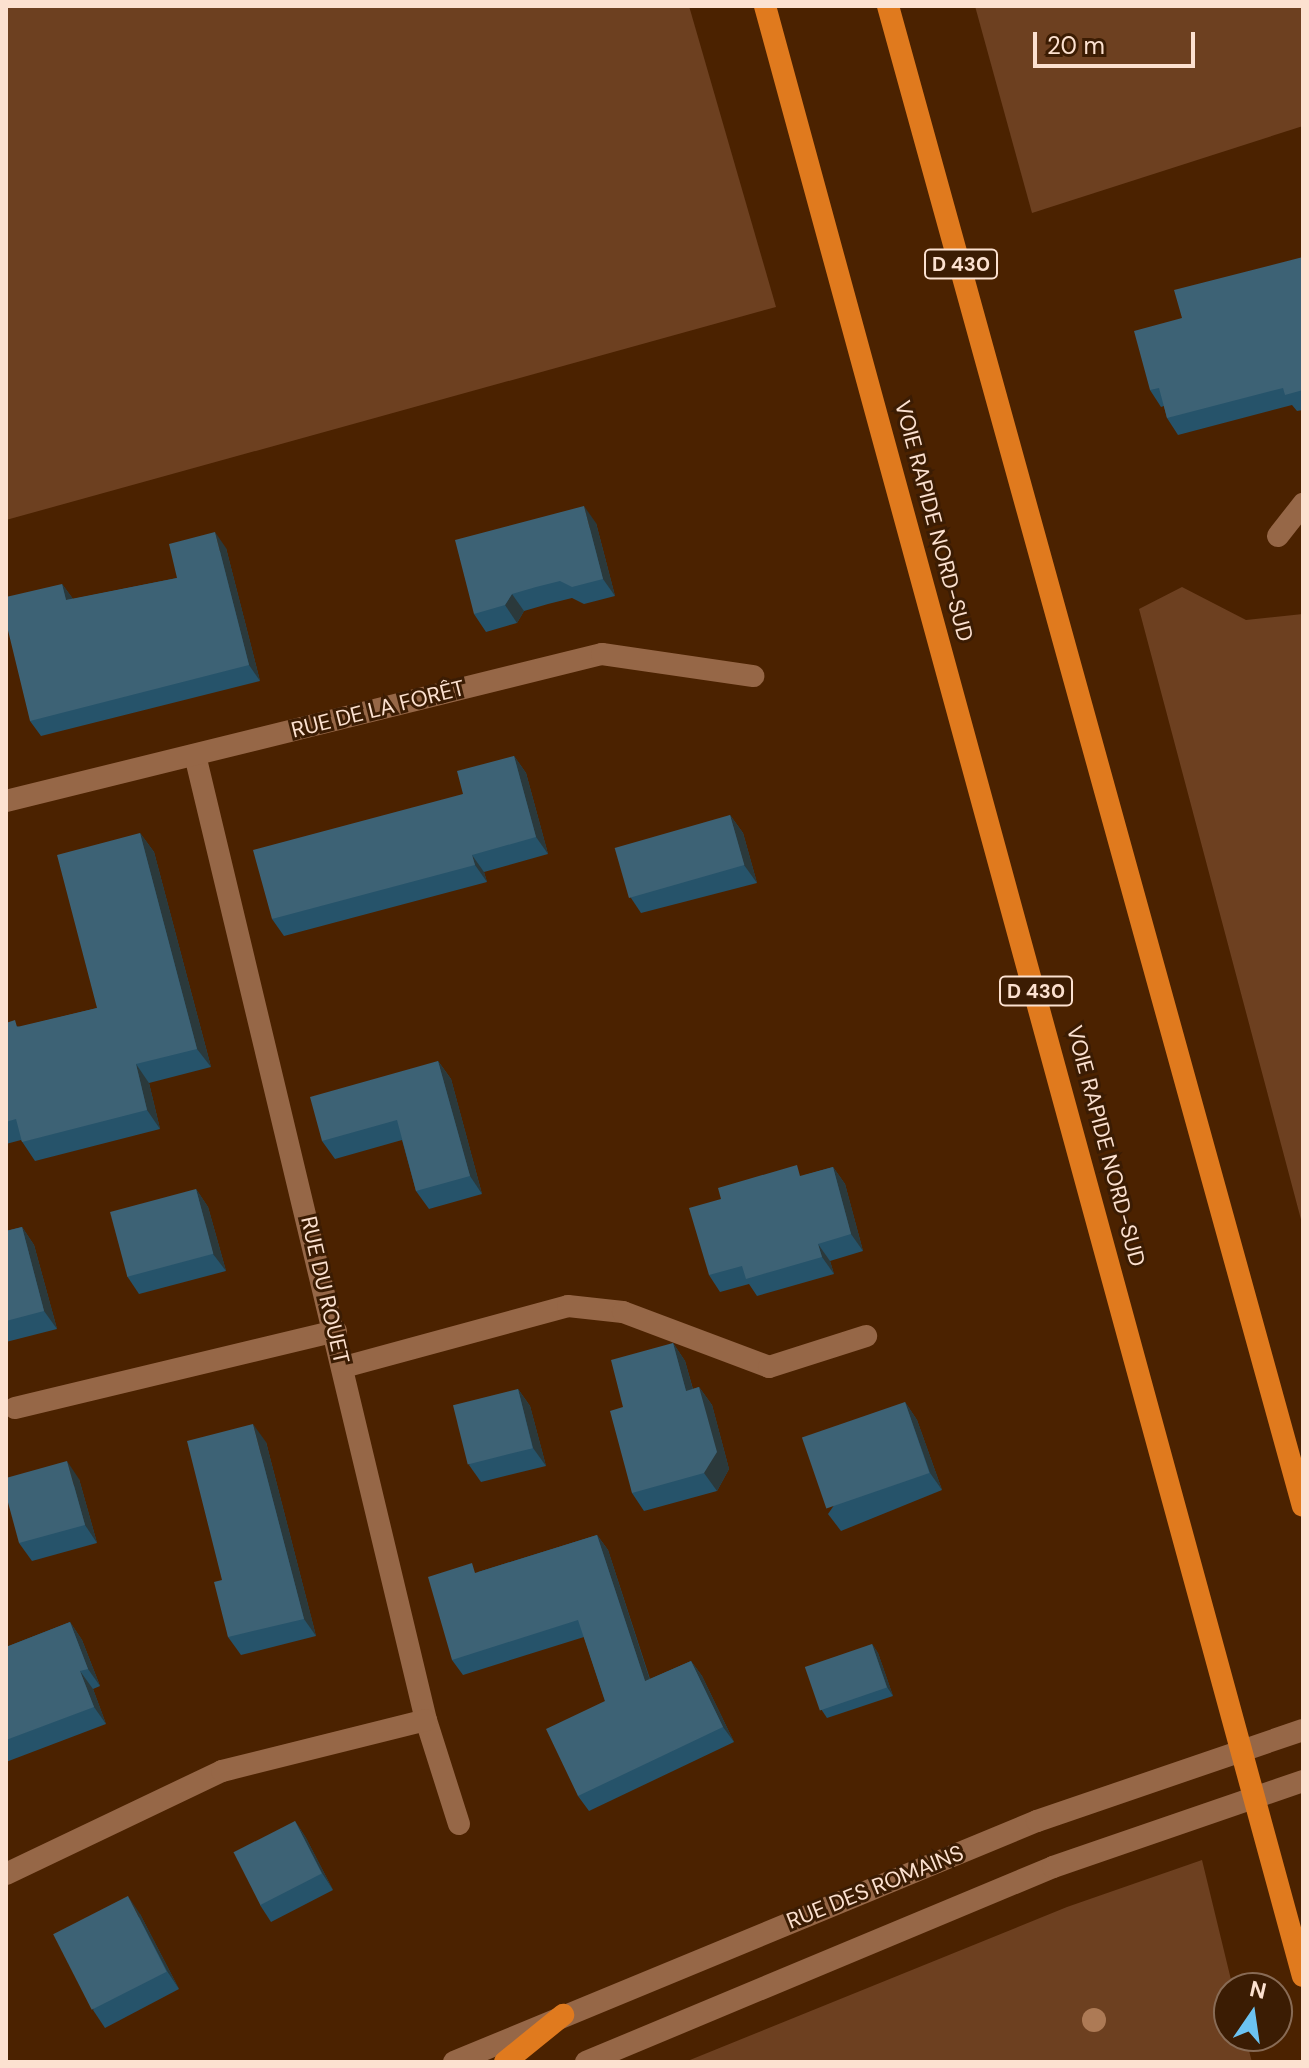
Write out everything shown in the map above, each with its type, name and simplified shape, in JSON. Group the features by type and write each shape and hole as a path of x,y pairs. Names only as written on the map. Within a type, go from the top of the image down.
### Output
{"highway":[{"name":"VOIE RAPIDE NORD-SUD","path":"765,6 1303,1976"},
{"name":"D 430","path":"888,6 1303,1506"},
{"path":"505,2062 563,2015"}],"street":[{"path":"1278,536 1303,504"},
{"name":"RUE DE LA FORÊT","path":"6,801 602,654 753,676"},
{"name":"RUE DU ROUET","path":"195,755 336,1331 426,1720 459,1824"},
{"path":"344,1367 568,1306 623,1312 769,1367 866,1336"},
{"path":"15,1408 336,1331"},
{"path":"6,1874 222,1771 426,1720"},
{"name":"RUE DES ROMAINS","path":"454,2062 1037,1821 1303,1730"},
{"path":"586,2062 1053,1867 1303,1781"}],"shaded area":[{"path":"6,6 689,6 776,307 6,520"},
{"path":"975,6 1303,6 1303,126 1032,213"},
{"path":"1182,587 1246,620 1303,614 1303,1227 1139,609"},
{"path":"1202,1860 1229,1972 1213,1972 1213,2052 1249,2052 1252,2062 685,2062 1067,1907"}],"building":[{"path":"1303,257 1303,390 1285,395 1283,388 1167,418 1159,388 1150,390 1134,331 1182,318 1174,290"},
{"path":"584,506 603,579 572,587 560,581 536,587 512,594 505,605 474,614 455,540"},
{"path":"215,532 249,665 30,721 6,622 6,597 62,584 66,600 177,578 169,544"},
{"path":"514,756 536,837 472,855 475,865 272,919 253,850 463,794 457,771"},
{"path":"730,815 744,865 629,898 615,848"},
{"path":"140,833 197,1049 136,1064 147,1110 22,1142 16,1119 6,1122 6,1023 15,1020 17,1027 97,1008 57,855"},
{"path":"438,1061 470,1176 416,1191 397,1120 322,1141 310,1097"},
{"path":"797,1165 800,1176 833,1167 851,1234 818,1244 822,1257 746,1279 742,1266 709,1275 689,1208 721,1199 718,1188"},
{"path":"196,1189 213,1254 127,1277 110,1212"},
{"path":"22,1227 44,1311 6,1321 6,1231"},
{"path":"673,1343 686,1391 699,1387 717,1452 704,1473 632,1493 610,1411 623,1407 611,1360"},
{"path":"518,1389 533,1448 468,1464 453,1405"},
{"path":"905,1402 929,1473 826,1508 802,1437"},
{"path":"253,1424 304,1619 228,1637 214,1582 222,1580 187,1441"},
{"path":"67,1461 85,1525 19,1543 6,1495 6,1478"},
{"path":"597,1535 645,1681 691,1661 723,1727 578,1796 546,1729 605,1701 578,1620 452,1660 428,1577 472,1563 475,1573"},
{"path":"70,1622 88,1669 80,1671 94,1707 6,1740 6,1647"},
{"path":"872,1644 887,1687 820,1711 805,1667"},
{"path":"295,1821 322,1874 260,1905 234,1852"},
{"path":"128,1896 167,1972 92,2010 53,1934"}]}
